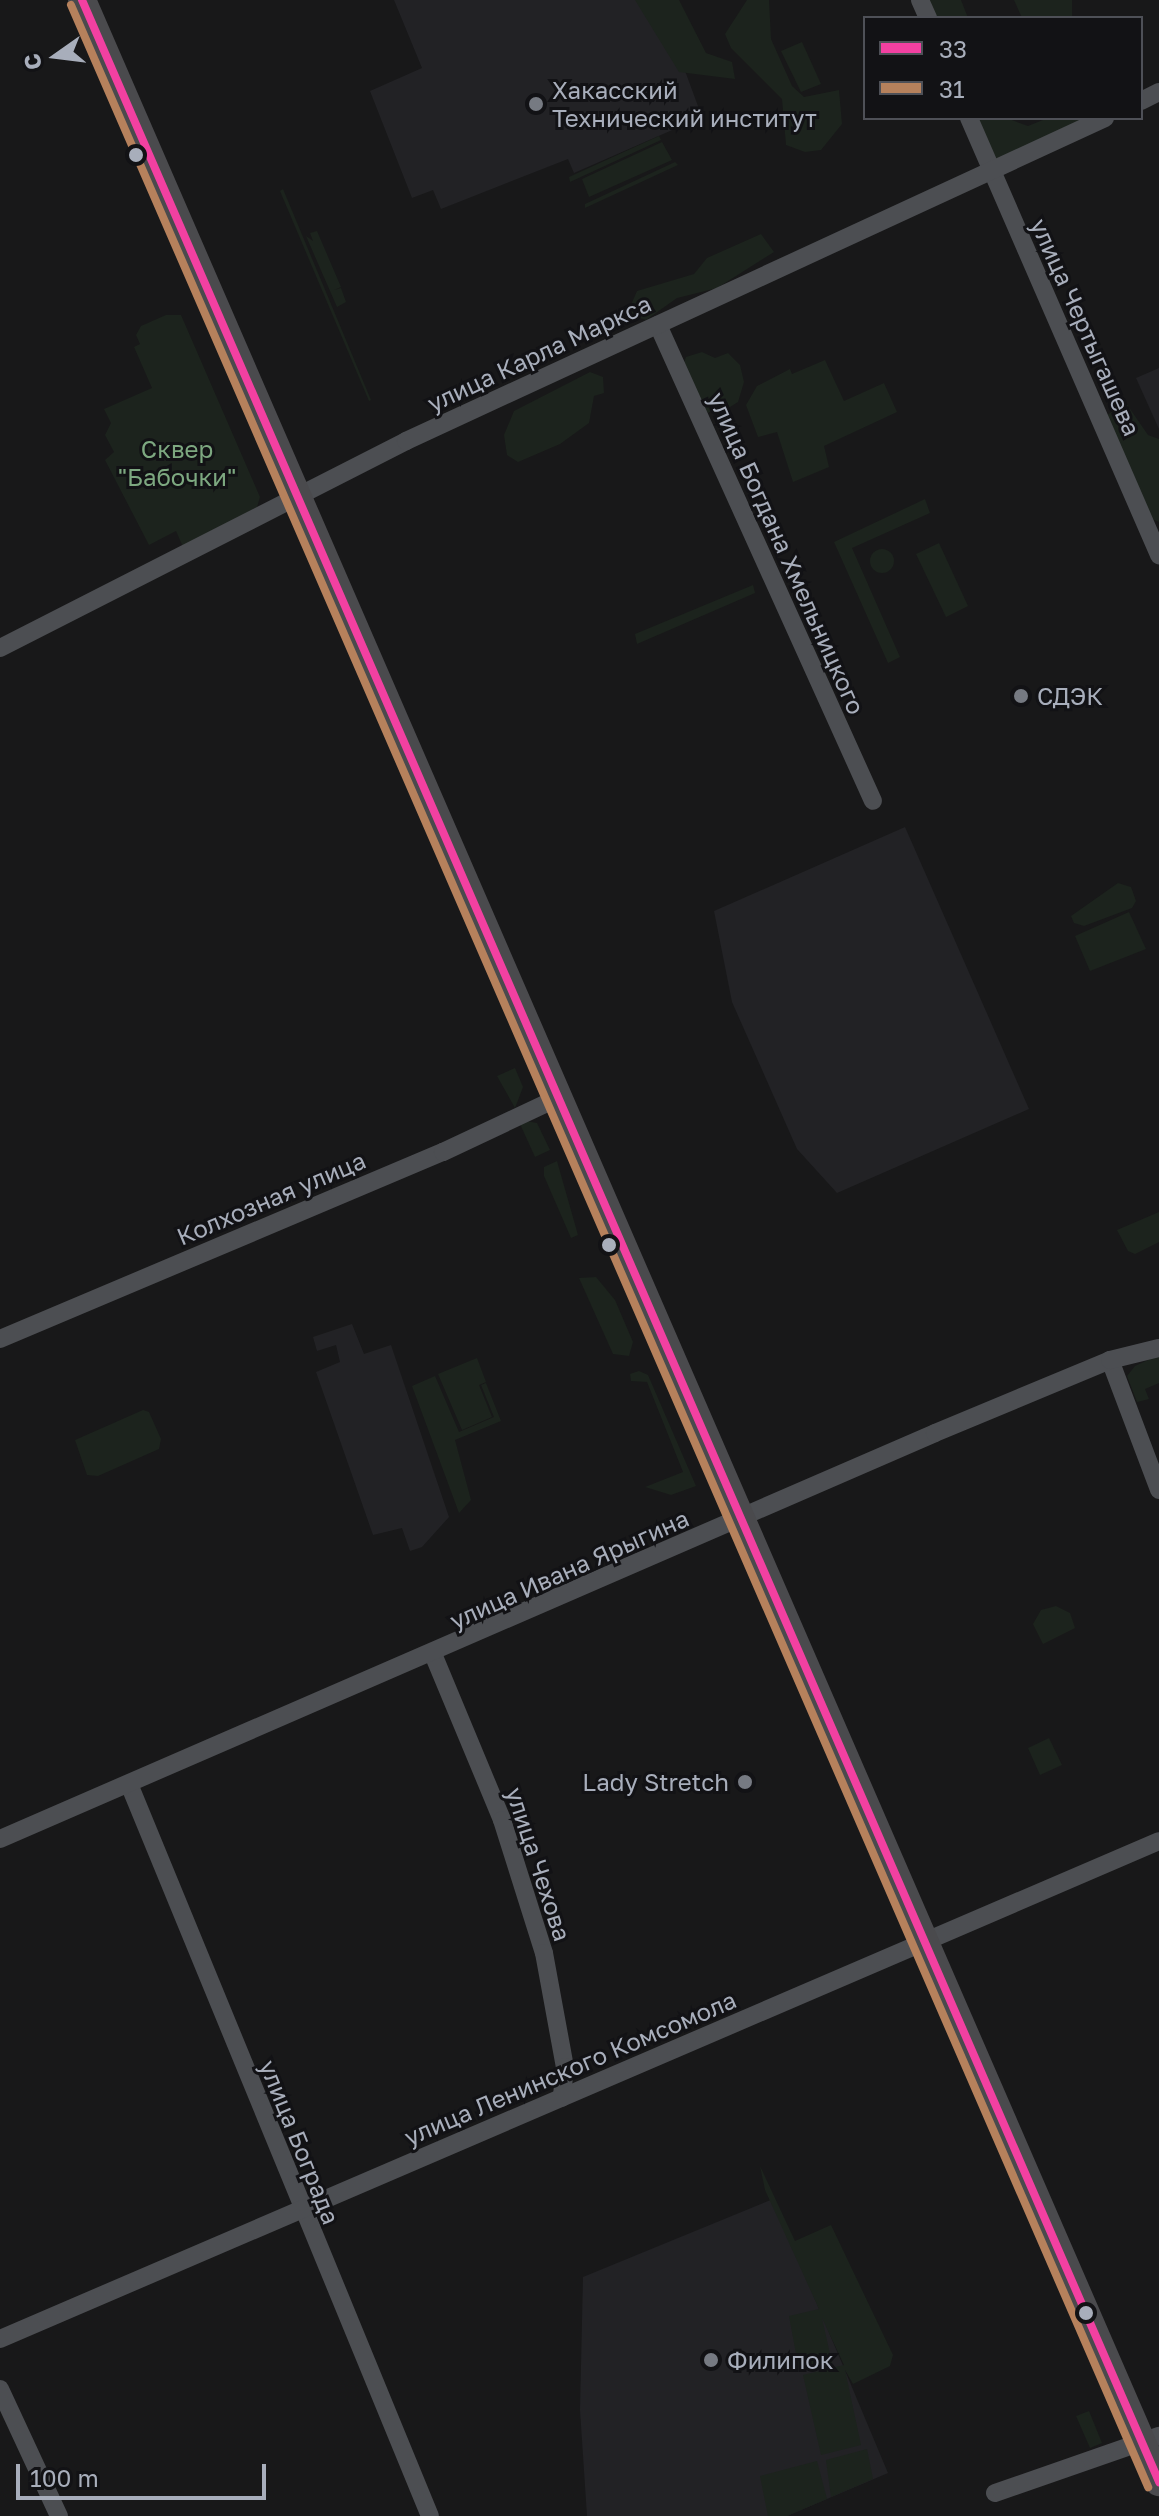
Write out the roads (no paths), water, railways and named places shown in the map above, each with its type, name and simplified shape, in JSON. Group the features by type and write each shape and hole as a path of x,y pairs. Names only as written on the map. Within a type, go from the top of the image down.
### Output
{"main road":[{"path":"82,0 740,1520 1150,2438 1159,2482"}],"street":[{"name":"улица Чертыгашева","path":"970,120 1159,555"},
{"name":"улица Карла Маркса","path":"0,648 297,497 658,325 1101,120"},
{"name":"улица Богдана Хмельницкого","path":"658,325 873,801"},
{"name":"Колхозная улица","path":"0,1339 443,1152 558,1098"},
{"name":"улица Ивана Ярыгина","path":"0,1839 1110,1360 1159,1348"},
{"path":"1110,1360 1159,1490"},
{"name":"улица Чехова","path":"433,1654 502,1820 544,1953 565,2067 562,2098"},
{"name":"улица Бограда","path":"129,1784 430,2516"},
{"name":"улица Ленинского Комсомола","path":"0,2339 1159,1841"},
{"path":"0,2389 59,2516"},
{"path":"995,2493 1150,2438"}],"place":[{"name":"Хакасский Технический институт","path":"536,104"},
{"name":"СДЭК","path":"1021,696"},
{"name":"Lady Stretch","path":"745,1782"},
{"name":"Филипок","path":"711,2360"}],"park label":[{"name":"Сквер \"Бабочки\"","path":"177,463"}]}
